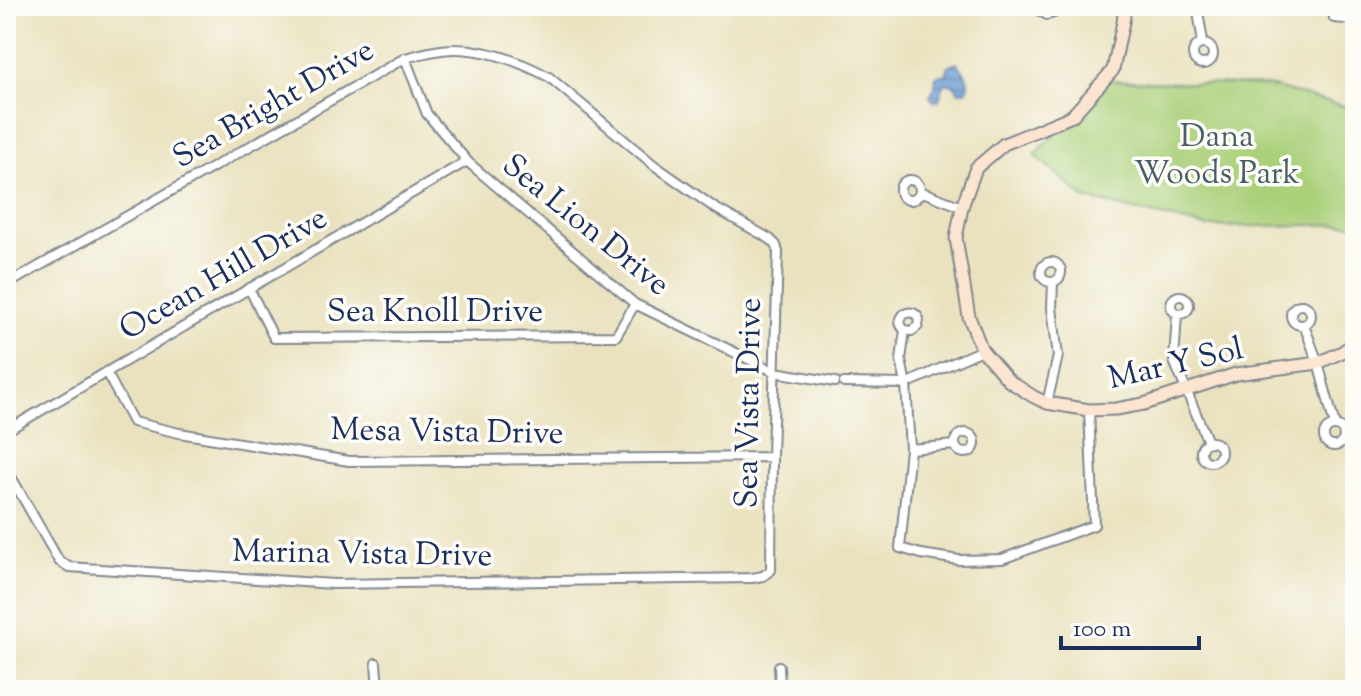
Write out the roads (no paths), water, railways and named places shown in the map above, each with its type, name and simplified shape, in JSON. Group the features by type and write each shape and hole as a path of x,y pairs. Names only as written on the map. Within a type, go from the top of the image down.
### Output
{"street":[{"path":"1039,6 1041,12 1047,15 1054,13 1058,6"},
{"path":"982,350 969,317 956,238 962,207 976,168 1004,144 1072,116 1113,70 1124,17 1122,6"},
{"path":"1197,6 1202,36 1200,44"},
{"path":"1334,18 1355,20"},
{"name":"Sea Bright Drive","path":"6,285 405,58 455,49 477,51 531,67 549,77 654,165 715,208 770,239"},
{"name":"Sea Lion Drive","path":"405,58 427,114 467,161 635,304 775,372 839,383 906,384 982,350"},
{"name":"Ocean Hill Drive","path":"6,431 467,161"},
{"path":"920,191 962,207"},
{"name":"Sea Vista Drive","path":"770,239 778,252 771,570"},
{"path":"1047,403 1058,356 1052,308 1053,282"},
{"name":"Sea Knoll Drive","path":"249,288 274,338 616,336 635,304"},
{"path":"1177,314 1174,361 1208,442"},
{"path":"1304,325 1335,426"},
{"path":"905,330 901,360 906,384 910,449 900,548 959,560 1002,559 1094,525 1089,410"},
{"name":"Mar Y Sol","path":"982,350 1009,381 1047,403 1089,410 1144,404 1236,374 1318,363 1355,343"},
{"name":"Mesa Vista Drive","path":"106,372 133,422 179,433 349,461 772,457"},
{"path":"910,449 955,445"},
{"name":"Marina Vista Drive","path":"6,468 59,561 69,567 334,584 752,578 763,576 771,570"},
{"path":"376,663 378,690"},
{"path":"779,666 780,690"}],"water":[{"path":"957,63 966,77 968,88 959,92 953,84 944,84 939,100 933,101 930,95 936,76 947,74 948,66"}],"park label":[{"name":"Dana Woods Park","path":"1217,156"}]}
